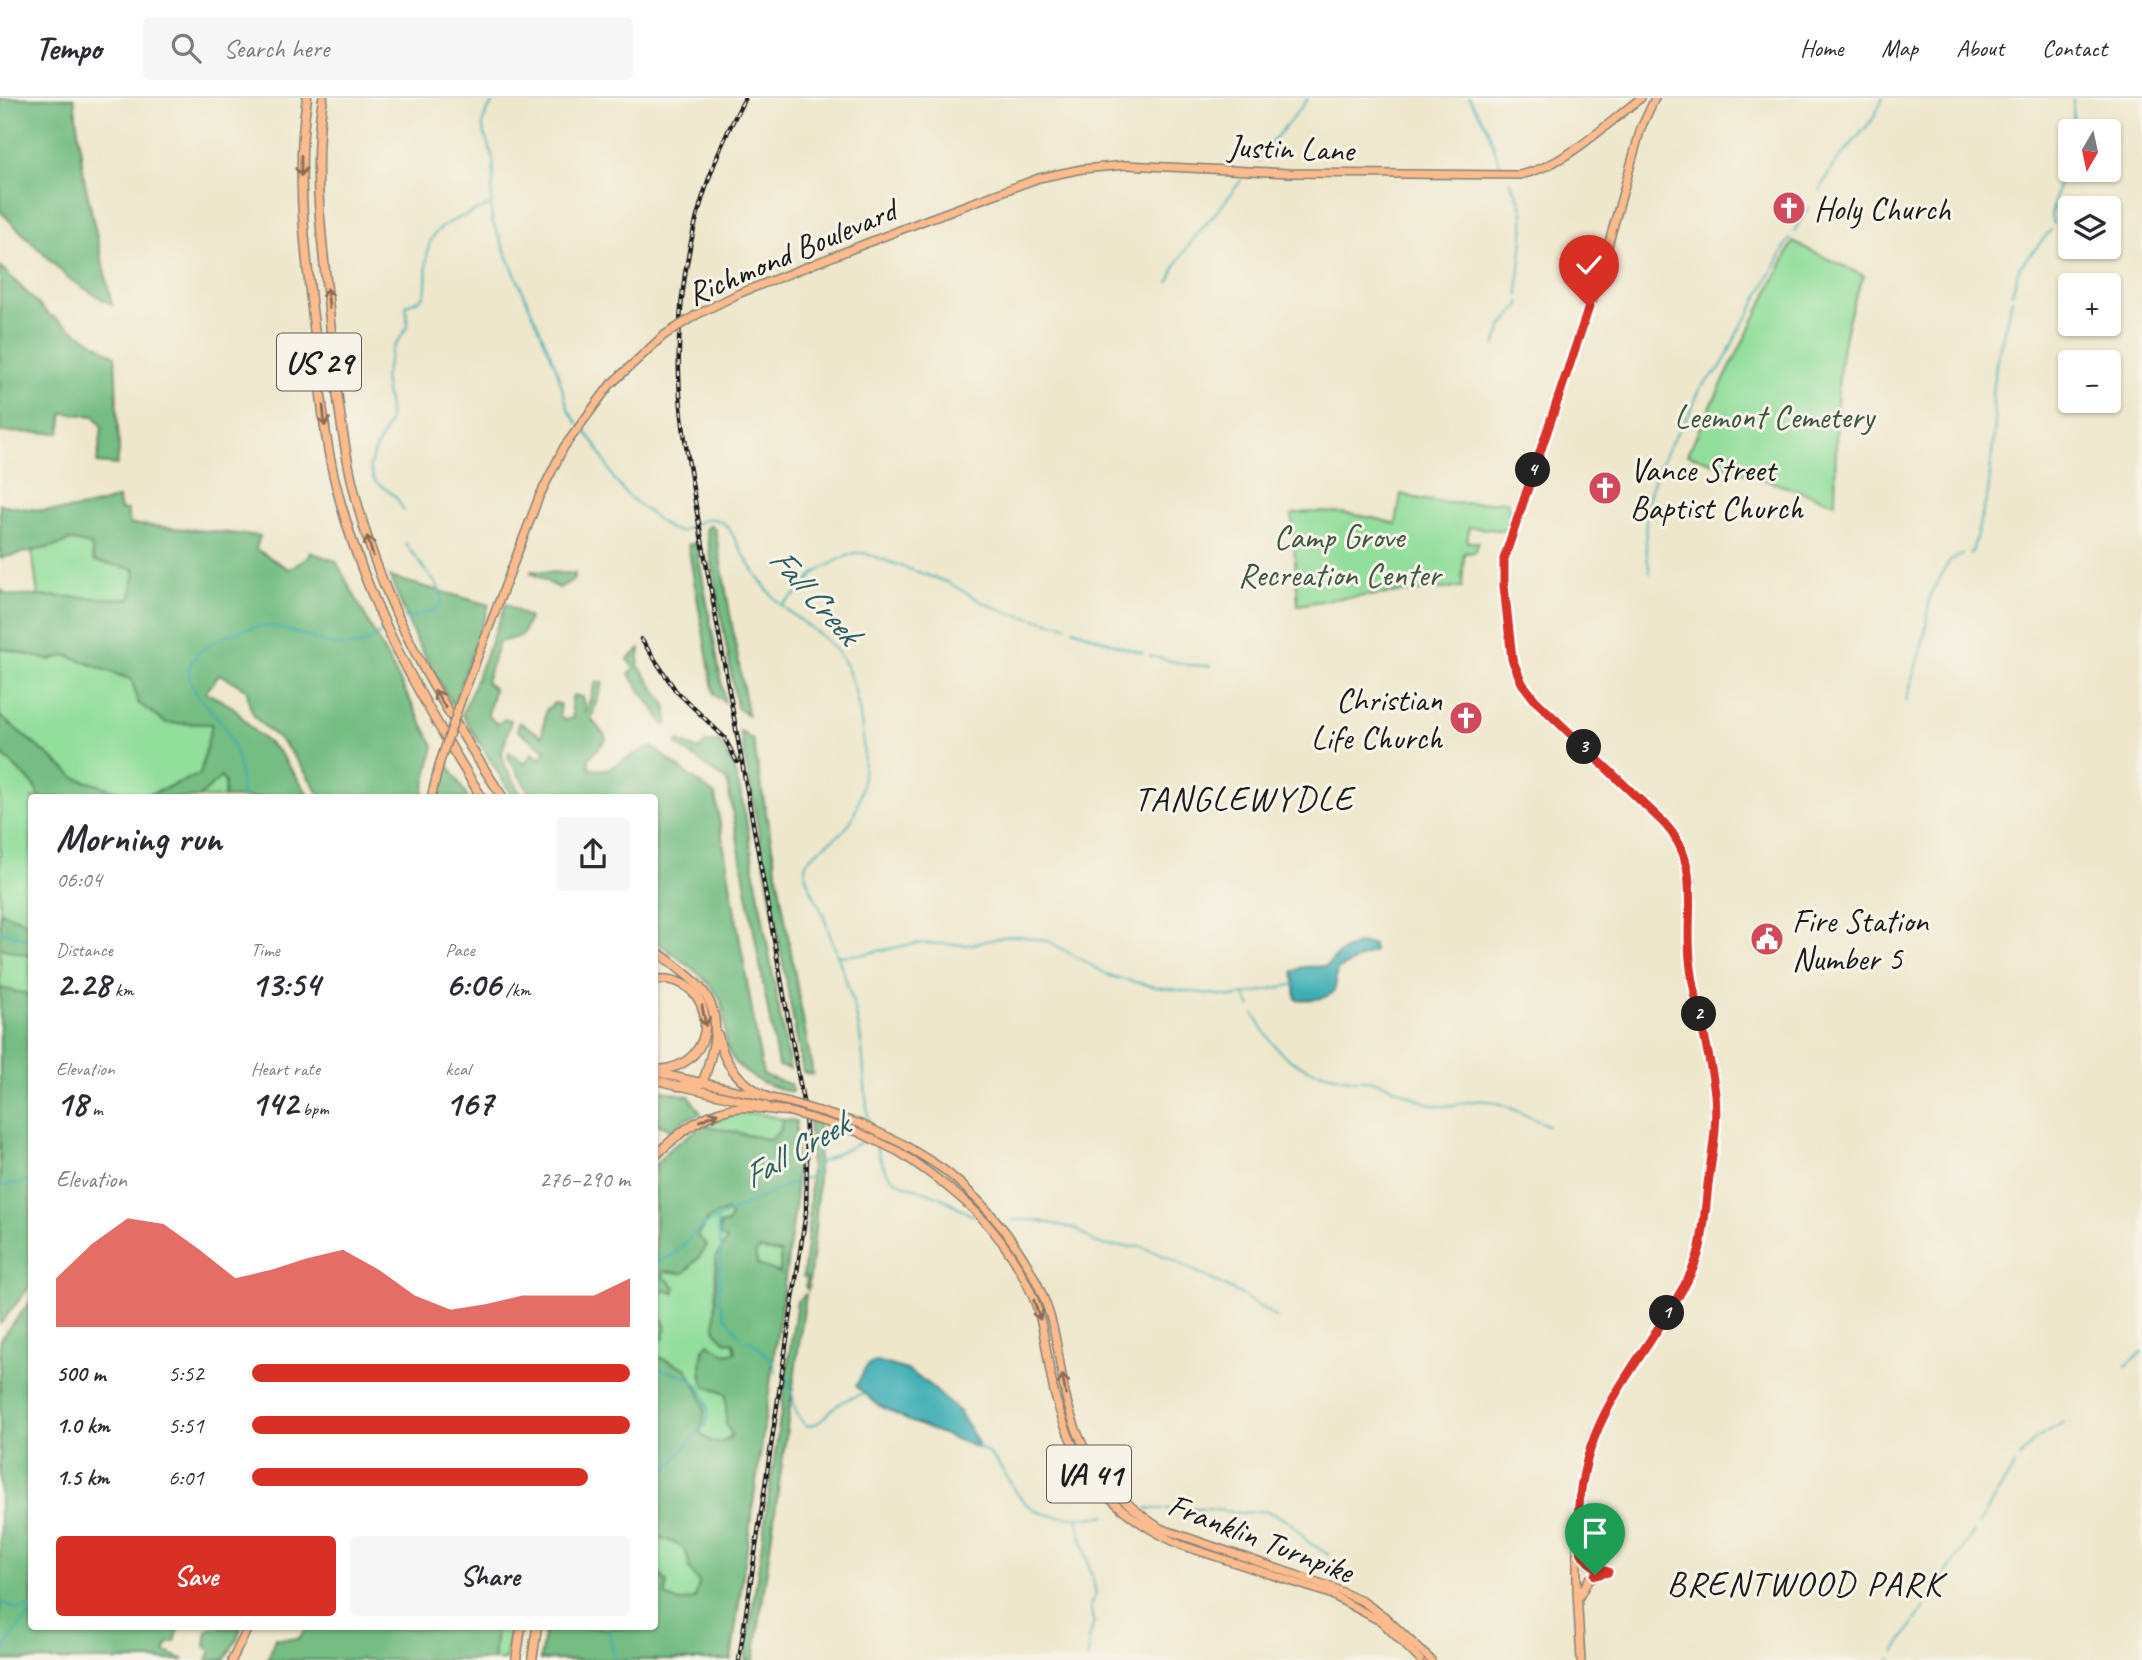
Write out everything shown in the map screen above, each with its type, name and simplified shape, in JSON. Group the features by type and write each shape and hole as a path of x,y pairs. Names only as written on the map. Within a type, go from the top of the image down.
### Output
{"highway":[{"name":"US 29","path":"307,98 301,135 301,197 325,428 334,476 357,558 394,647 424,703 480,794"},
{"name":"US 29","path":"323,98 317,148 317,188 343,436 355,496 369,545 408,639 438,695 500,794"},
{"path":"658,952 704,990 713,1004 723,1055 745,1084 769,1098"},
{"path":"658,981 677,983 693,993 702,1005 706,1020 703,1041 691,1059 671,1069 658,1071"},
{"path":"678,1086 702,1083 716,1028"},
{"path":"658,1153 682,1132 713,1115 740,1107 788,1106"},
{"path":"516,1660 521,1630"},
{"path":"532,1660 537,1630"}],"main road":[{"name":"Justin Lane","path":"923,221 1039,178 1106,166 1166,166 1290,173 1510,175 1534,172 1557,162 1642,98"},
{"path":"1581,1660 1577,1603 1577,1537 1582,1476 1596,1430 1609,1403 1682,1291 1697,1257 1714,1139 1715,1095 1691,974 1689,877 1684,851 1664,823 1535,700 1522,683 1512,659 1504,566 1513,529 1598,278 1641,128 1655,98"},
{"name":"Richmond Boulevard","path":"432,794 460,703 539,497 564,447 592,407 620,374 663,336 695,315 740,293 923,221"},
{"name":"Franklin Turnpike","path":"658,1072 769,1098 788,1106"},
{"name":"Franklin Turnpike","path":"658,1081 788,1106 861,1124 947,1173 980,1203 1009,1236 1022,1256 1046,1304 1056,1340 1065,1393 1079,1436 1094,1466 1112,1491 1135,1512 1160,1528 1332,1587 1362,1601 1384,1616 1431,1660"},
{"name":"Franklin Turnpike","path":"901,1148 942,1180 988,1222 1013,1258 1037,1308 1046,1338 1055,1395 1074,1449 1087,1471 1119,1508 1158,1534 1181,1545 1330,1594 1359,1608 1382,1622 1420,1660"},
{"path":"1577,1537 1588,1564 1608,1572 1595,1575 1586,1581 1577,1603"},
{"path":"232,1660 247,1630"}],"green space":[{"path":"0,98 74,98 84,178 112,305 69,279 0,211"},
{"name":"Leemont Cemetery","path":"1793,242 1864,276 1853,303 1841,359 1836,416 1835,503 1687,454"},
{"path":"0,266 47,313 115,356 119,451 117,465 97,463 102,428 95,416 63,413 60,433 0,432"},
{"name":"Camp Grove Recreation Center","path":"1401,494 1428,501 1453,503 1507,501 1510,518 1507,531 1469,527 1467,542 1479,542 1475,552 1464,553 1462,587 1333,599 1298,605 1292,514 1344,513 1396,524"},
{"path":"118,498 120,510 127,510 130,524 260,536 256,549 289,569 309,557 310,552 336,561 434,746 423,794 319,794 288,749 254,716 247,690 220,674 206,692 233,707 254,731 279,752 308,794 224,794 225,783 221,777 202,794 152,794 200,774 212,724 166,723 138,703 132,680 67,655 50,660 0,648 0,589 7,595 131,599 135,569 94,561 91,545 68,540 64,544 0,558 0,504 46,510 87,507"},
{"path":"710,525 715,529 748,715 737,708 706,529"},
{"path":"68,540 91,545 95,561 135,569 131,599 38,596 32,551 63,544"},
{"path":"696,543 725,702 714,695 688,545"},
{"path":"531,571 575,574 574,579 559,588"},
{"path":"390,577 489,605 453,706 415,638"},
{"path":"506,604 529,618 522,636 499,642 486,682 494,689 488,715 497,724 505,719 511,720 502,753 504,764 521,794 511,794 462,715"},
{"path":"0,648 50,660 66,655 132,680 138,703 166,723 212,724 200,774 149,794 126,794 76,778 0,716"},
{"path":"640,649 638,665 666,705 668,723 665,725 629,674 634,669 628,659"},
{"path":"596,682 603,682 591,719 606,740 589,758 589,768 605,769 652,747 715,795 763,1075 792,1085 792,1092 751,1076 735,1062 726,1042 723,1011 717,994 696,972 658,942 658,794 531,794 508,757 509,752 525,764 532,753 541,759 546,750 517,730 519,722 542,736 546,710 554,703 560,704 560,716 564,720 573,718 573,695 582,697 586,712"},
{"path":"0,716 76,778 126,794 38,794 33,784 0,752"},
{"path":"740,731 753,740 813,1075 803,1072"},
{"path":"678,741 699,750 705,743 719,742 734,770 744,808 790,1069 778,1066 727,781 676,744"},
{"path":"0,752 33,784 38,794 28,794 28,922 0,912"},
{"path":"447,763 466,794 439,794"},
{"path":"221,776 225,783 224,794 202,794"},
{"path":"0,912 28,922 28,955 0,948"},
{"path":"0,948 28,955 28,994 0,988"},
{"path":"0,988 28,994 28,1289 0,1324"},
{"path":"658,1090 689,1096 701,1113 683,1121 672,1131 658,1124"},
{"path":"756,1113 783,1119 780,1131 770,1140 703,1125 737,1114"},
{"path":"783,1119 796,1121 796,1200 731,1660 540,1660 545,1630 658,1630 658,1572 667,1583 665,1596 679,1602 695,1599 699,1582 689,1569 687,1553 658,1536 658,1357 686,1368 704,1406 703,1422 699,1431 711,1441 728,1439 732,1435 726,1425 726,1394 704,1386 701,1370 703,1352 708,1343 726,1354 736,1352 734,1343 725,1341 715,1331 716,1257 727,1240 720,1236 720,1225 728,1223 731,1216 727,1210 708,1219 697,1236 707,1244 700,1256 684,1273 664,1271 663,1276 675,1287 675,1293 664,1290 658,1300 658,1162 668,1150 703,1125 770,1140 780,1131","holes":["759,1249 781,1253 780,1273 758,1265 755,1255"]},
{"path":"809,1121 818,1124 818,1166 808,1290 805,1287 807,1278 803,1277 810,1199"},
{"path":"728,1210 731,1216 728,1223 721,1225 720,1235 728,1239 716,1257 716,1280 736,1352 726,1354 703,1348 701,1376 713,1390 726,1394 726,1425 732,1435 720,1444 705,1439 699,1431 703,1422 704,1406 686,1368 658,1357 658,1340 664,1338 666,1329 658,1309 658,1300 664,1290 674,1293 675,1287 663,1276 664,1271 684,1273 700,1256 707,1245 697,1236 708,1219"},
{"path":"758,1249 781,1253 780,1273 758,1265 755,1255"},
{"path":"806,1294 754,1660 745,1660 797,1301"},
{"path":"28,1305 28,1630 178,1630 175,1642 169,1642 165,1652 185,1660 0,1660 0,1339"},
{"path":"658,1309 666,1328 664,1338 658,1340"},
{"path":"658,1536 687,1553 689,1569 700,1582 695,1599 679,1602 665,1596 658,1572"},
{"path":"240,1630 224,1660 207,1660 211,1651 205,1646 207,1631"},
{"path":"305,1630 496,1630 493,1660 268,1660 275,1638 298,1639"},
{"path":"496,1630 511,1630 505,1660 493,1660"}],"water":[{"path":"1359,943 1373,945 1374,951 1337,970 1336,986 1332,992 1318,999 1296,999 1293,972 1302,967 1326,966 1341,952"},
{"path":"877,1361 907,1370 926,1382 960,1413 978,1443 978,1448 909,1421 878,1405 856,1386 867,1367"}],"waterway":[{"name":"Fall Creek","path":"497,98 484,118 483,127 493,159 492,221 556,367 569,411 579,425"},
{"path":"1257,162 1308,98"},
{"path":"1469,98 1487,127 1501,168"},
{"path":"1819,191 1833,166 1873,119 1883,98"},
{"path":"2073,98 2073,119"},
{"path":"1169,282 1175,267 1192,241 1241,180"},
{"path":"1510,181 1520,201 1523,222 1519,295"},
{"path":"2053,224 2051,216 2059,182"},
{"path":"404,511 396,497 374,480 370,467 389,422 384,378 392,350 408,326 406,306 425,294 427,255 431,240 443,226 488,206"},
{"path":"1794,232 1808,208"},
{"path":"2012,294 2019,268 2051,230"},
{"path":"1650,573 1645,529 1647,509 1657,472 1675,435 1690,413 1701,387 1722,365 1790,238"},
{"path":"1970,553 1988,493 1995,425 1992,393 1997,358 2012,299"},
{"path":"1495,346 1503,325 1520,302"},
{"name":"Fall Creek","path":"583,429 627,495 668,528 679,532 711,519 729,528 751,567 772,595 825,639 847,668 862,726 863,772 860,794 855,813 846,828 811,857 805,873 822,912 856,1015 869,1124"},
{"path":"404,619 437,609 442,601 439,588 405,543"},
{"path":"783,604 800,591 815,573 840,559 855,553 864,553 949,583 982,602 1012,614 1067,626"},
{"path":"1906,701 1925,634 1930,595 1950,560 1963,555"},
{"path":"242,794 238,761 232,742 224,726 192,686 190,666 196,656 224,637 259,627 275,627 344,646 370,640 384,630"},
{"path":"1073,629 1143,653"},
{"path":"1150,656 1189,665 1211,666"},
{"path":"0,931 28,940"},
{"path":"838,956 864,954 918,943 969,945 1020,936 1050,942 1110,976 1156,987 1233,997 1296,984"},
{"path":"1245,996 1251,1007"},
{"path":"1254,1014 1282,1054 1303,1067 1388,1085 1435,1105 1447,1106 1482,1100 1496,1103 1548,1125"},
{"name":"Fall Creek","path":"658,1261 671,1256 704,1225 812,1176 821,1162 867,1139"},
{"path":"876,1145 880,1160 892,1177 907,1186 940,1197 973,1216"},
{"path":"0,1186 28,1180"},
{"path":"717,1220 721,1250 719,1297 724,1315 741,1337"},
{"path":"1011,1220 1034,1220 1074,1228 1095,1242 1107,1246 1142,1247 1242,1295 1277,1318"},
{"path":"744,1341 750,1340 774,1362 776,1372"},
{"path":"2126,1366 2142,1352"},
{"name":"Fall Creek","path":"658,1368 686,1376 695,1382 708,1407 708,1418 702,1430 658,1476"},
{"path":"784,1373 798,1415 808,1426 821,1421 840,1403 865,1393"},
{"path":"2019,1458 2036,1439 2064,1422"},
{"path":"976,1446 989,1454 999,1465 1022,1499 1032,1508 1067,1517 1106,1515"},
{"path":"1978,1525 2015,1465"},
{"path":"1146,1509 1207,1509 1241,1513 1264,1511 1290,1522 1308,1542 1329,1555"},
{"path":"1077,1518 1096,1593 1090,1606 1094,1621 1088,1660"},
{"path":"1938,1585 1974,1532"},
{"path":"0,1602 18,1609 28,1608"},
{"path":"1895,1652 1924,1607"},
{"path":"0,1659 10,1639 28,1616"},
{"name":"Fall Creek","path":"608,1630 615,1660"}],"railway":[{"path":"739,1660 806,1212 807,1154 805,1112 696,507 680,392 681,303 693,232 714,164 745,98"},
{"path":"641,639 676,691 724,737 737,762"}],"place":[{"name":"Holy Church","path":"1789,208"},
{"name":"Vance Street Baptist Church","path":"1605,488"},
{"name":"Christian Life Church","path":"1466,718"},
{"name":"Fire Station Number 5","path":"1767,939"}],"district":[{"name":"TANGLEWYDLE","path":"1244,798"},
{"name":"BRENTWOOD PARK","path":"1805,1583"}],"route":[{"path":"1589,307 1504,559 1504,586 1512,659 1517,675 1535,700 1664,823 1683,849 1689,877 1691,974 1716,1108 1702,1237 1695,1265 1682,1291 1608,1405 1593,1436 1585,1462 1577,1537 1588,1564 1608,1572 1595,1575"}]}
